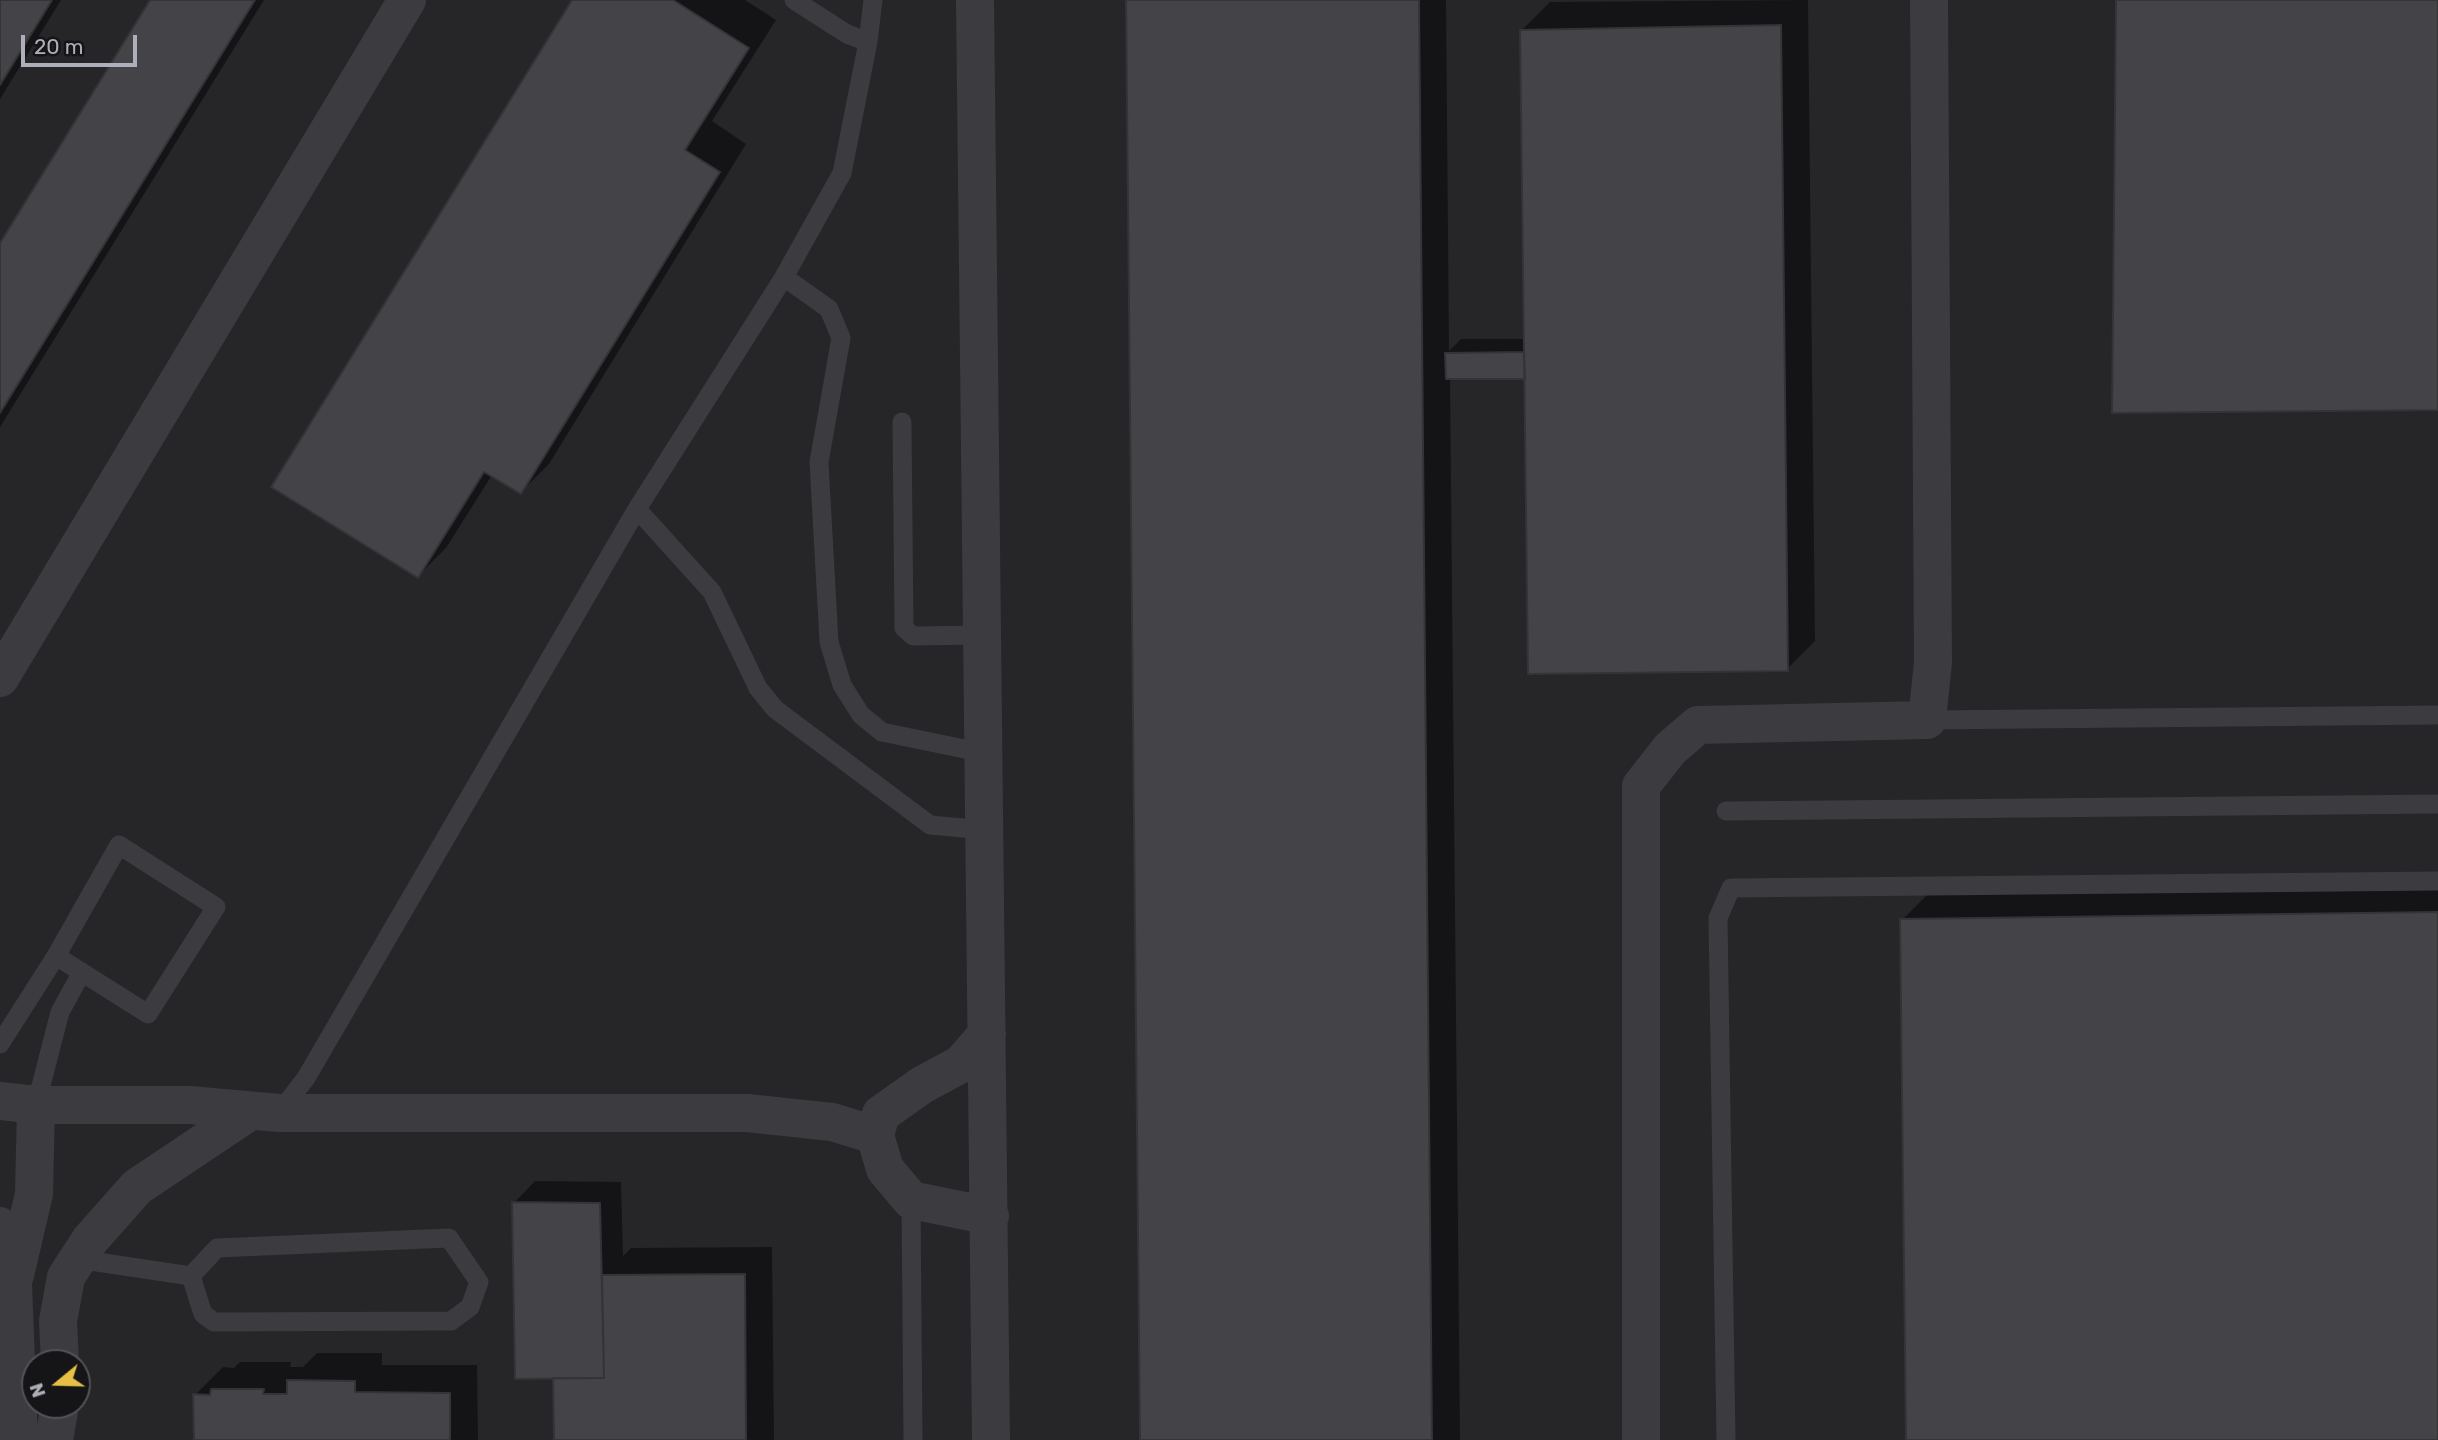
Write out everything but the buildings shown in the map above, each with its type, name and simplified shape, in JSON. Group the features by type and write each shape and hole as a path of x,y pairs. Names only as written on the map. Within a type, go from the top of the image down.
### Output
{"street":[{"path":"0,678 407,0"},
{"path":"975,0 991,1440"},
{"path":"1641,1440 1641,786 1670,749 1698,725 1927,720 1933,662 1929,0"},
{"path":"987,1034 961,1064 922,1085 881,1114 875,1135 885,1169 911,1200 990,1216"},
{"path":"6,1285 34,1194 18,1103 190,1105 264,1112 747,1113 832,1122 875,1135"},
{"path":"59,1349 58,1321 66,1276 83,1249 137,1187 264,1112"},
{"path":"0,1226 19,1440"},
{"path":"6,1285 83,1249"},
{"path":"54,1440 58,1419"}],"lane":[{"path":"793,0 847,34 868,42"},
{"path":"264,1112 306,1078 638,509 784,277 842,173 868,42 873,0"},
{"path":"784,277 830,310 841,338 820,462 829,642 842,685 861,715 882,732 984,753"},
{"path":"902,422 904,628 913,636 983,635"},
{"path":"638,509 712,592 758,688 775,709 930,825 985,830"},
{"path":"1927,720 2438,715"},
{"path":"1726,811 2438,804"},
{"path":"0,1044 56,957 119,845 216,907 148,1014 56,957"},
{"path":"1726,1440 1718,918 1731,888 2438,881"},
{"path":"18,1103 60,1012 82,972"},
{"path":"911,1200 913,1440"},
{"path":"449,1238 479,1282 470,1307 451,1321 214,1322 203,1314 191,1276 216,1248 449,1238"},
{"path":"83,1249 191,1276"}],"shaded area":[{"path":"0,0 2438,0 2438,1440 0,1440"}]}
